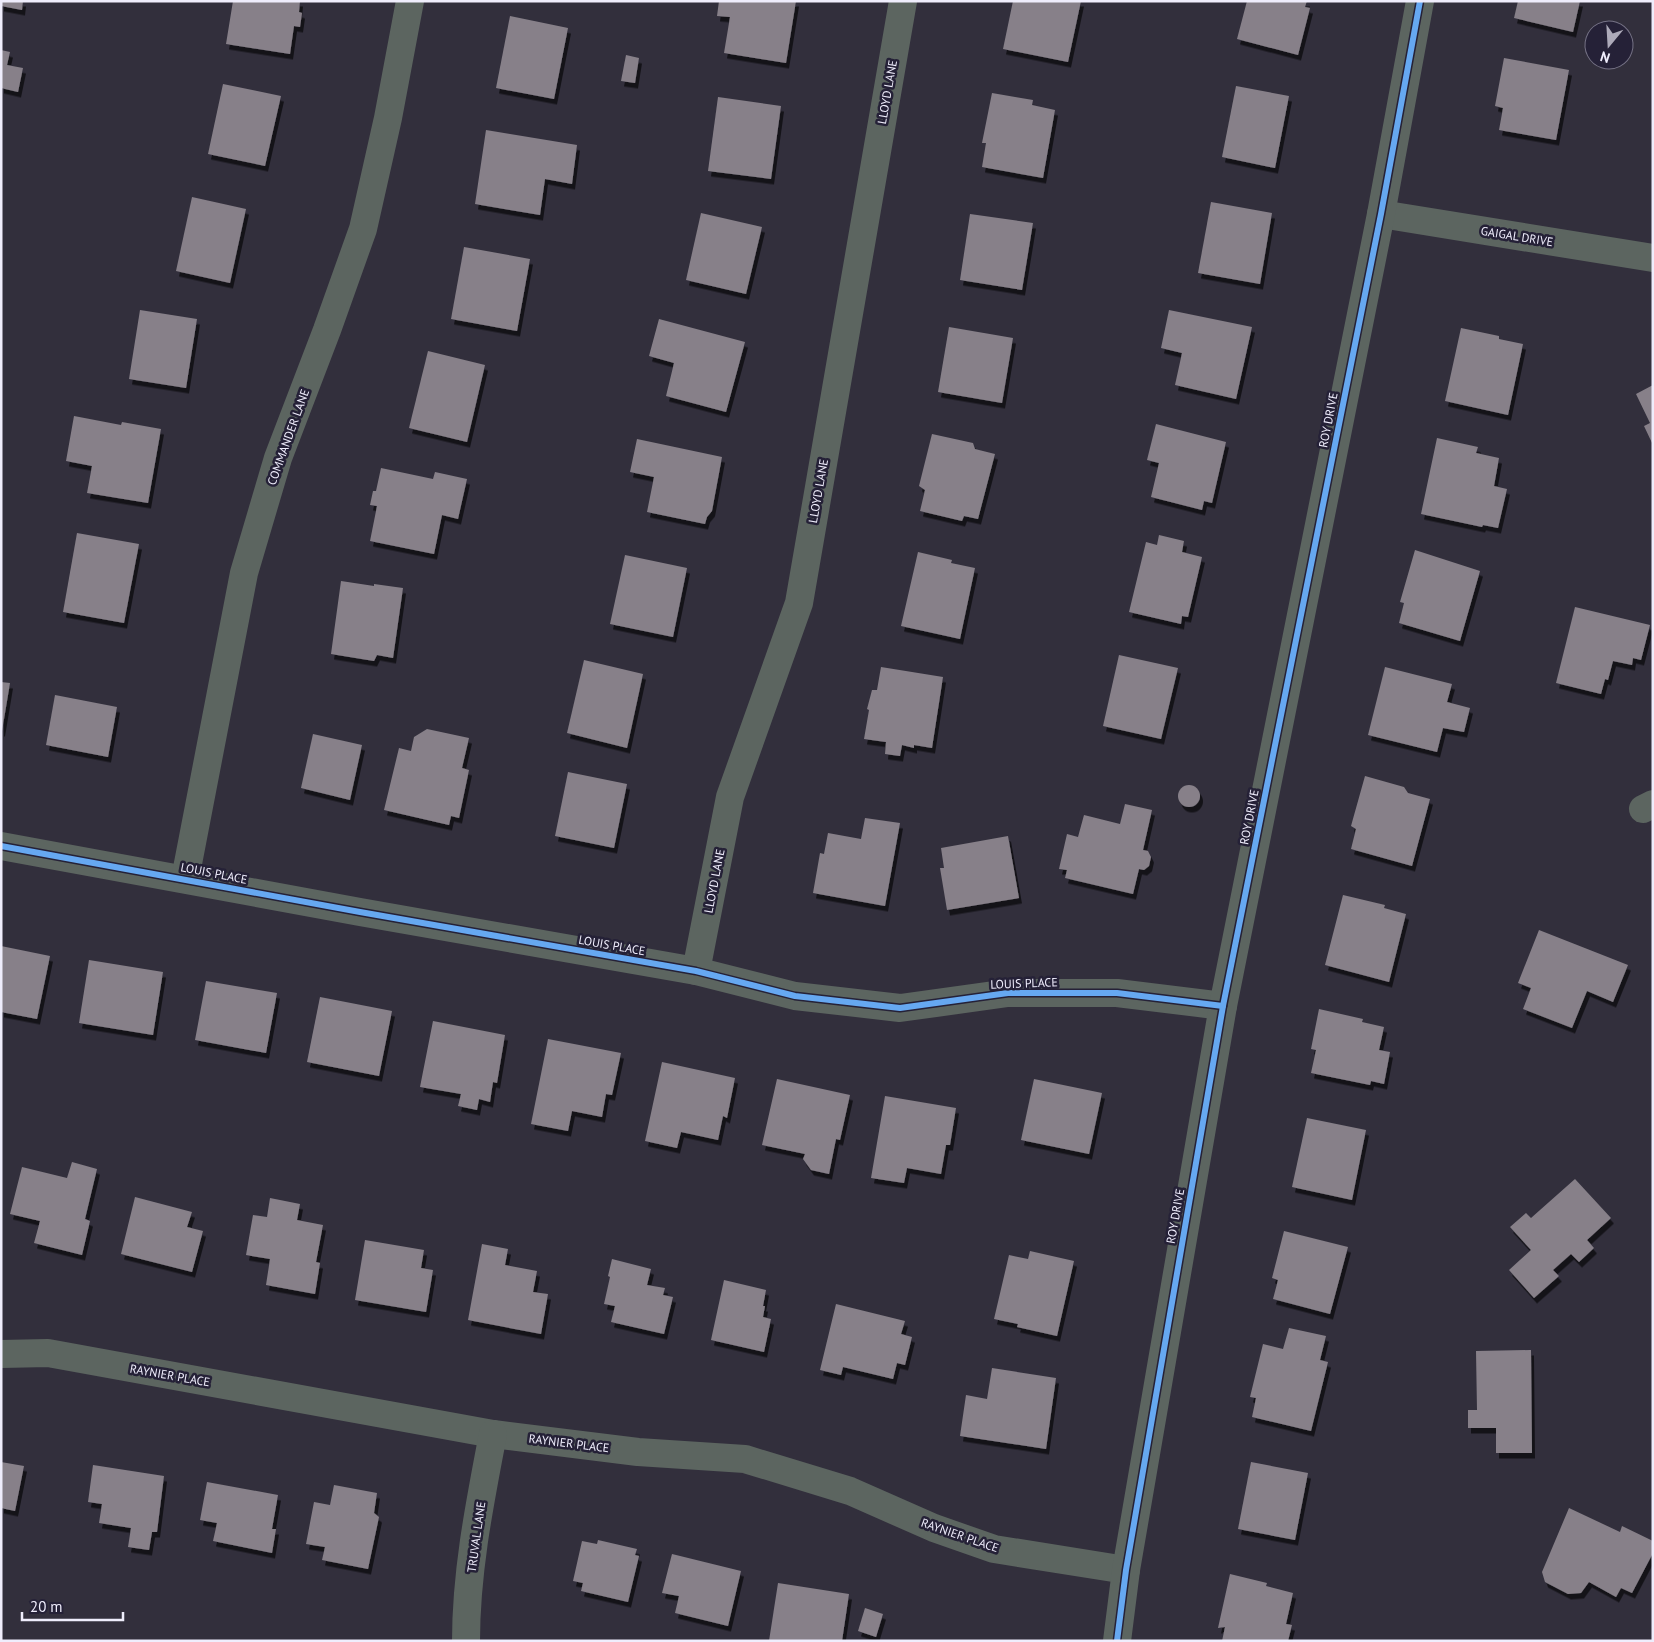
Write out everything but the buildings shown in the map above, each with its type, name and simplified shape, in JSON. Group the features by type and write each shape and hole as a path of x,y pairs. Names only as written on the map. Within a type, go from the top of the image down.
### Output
{"street":[{"name":"COMMANDER LANE","path":"185,878 244,573 278,458 363,229 388,118 410,1"},
{"name":"LLOYD LANE","path":"696,971 730,796 799,603 902,1"},
{"name":"ROY DRIVE","path":"1118,1641 1126,1570 1222,1006 1381,214 1420,1"},
{"name":"GAIGAL DRIVE","path":"1381,214 1653,258"},
{"name":"LOUIS PLACE","path":"1,846 696,971 795,996 900,1008 1008,993 1117,993 1222,1006"},
{"name":"RAYNIER PLACE","path":"1,1354 48,1353 493,1434 638,1452 745,1460 850,1491 934,1528 994,1549 1126,1570"},
{"name":"TRUVAL LANE","path":"466,1641 472,1549 493,1434"}],"cycle path":[{"path":"1117,1641 1126,1570 1223,1006 1381,214 1420,1"},
{"path":"1,846 696,971 795,996 900,1008 1008,993 1117,993 1223,1006"}]}
